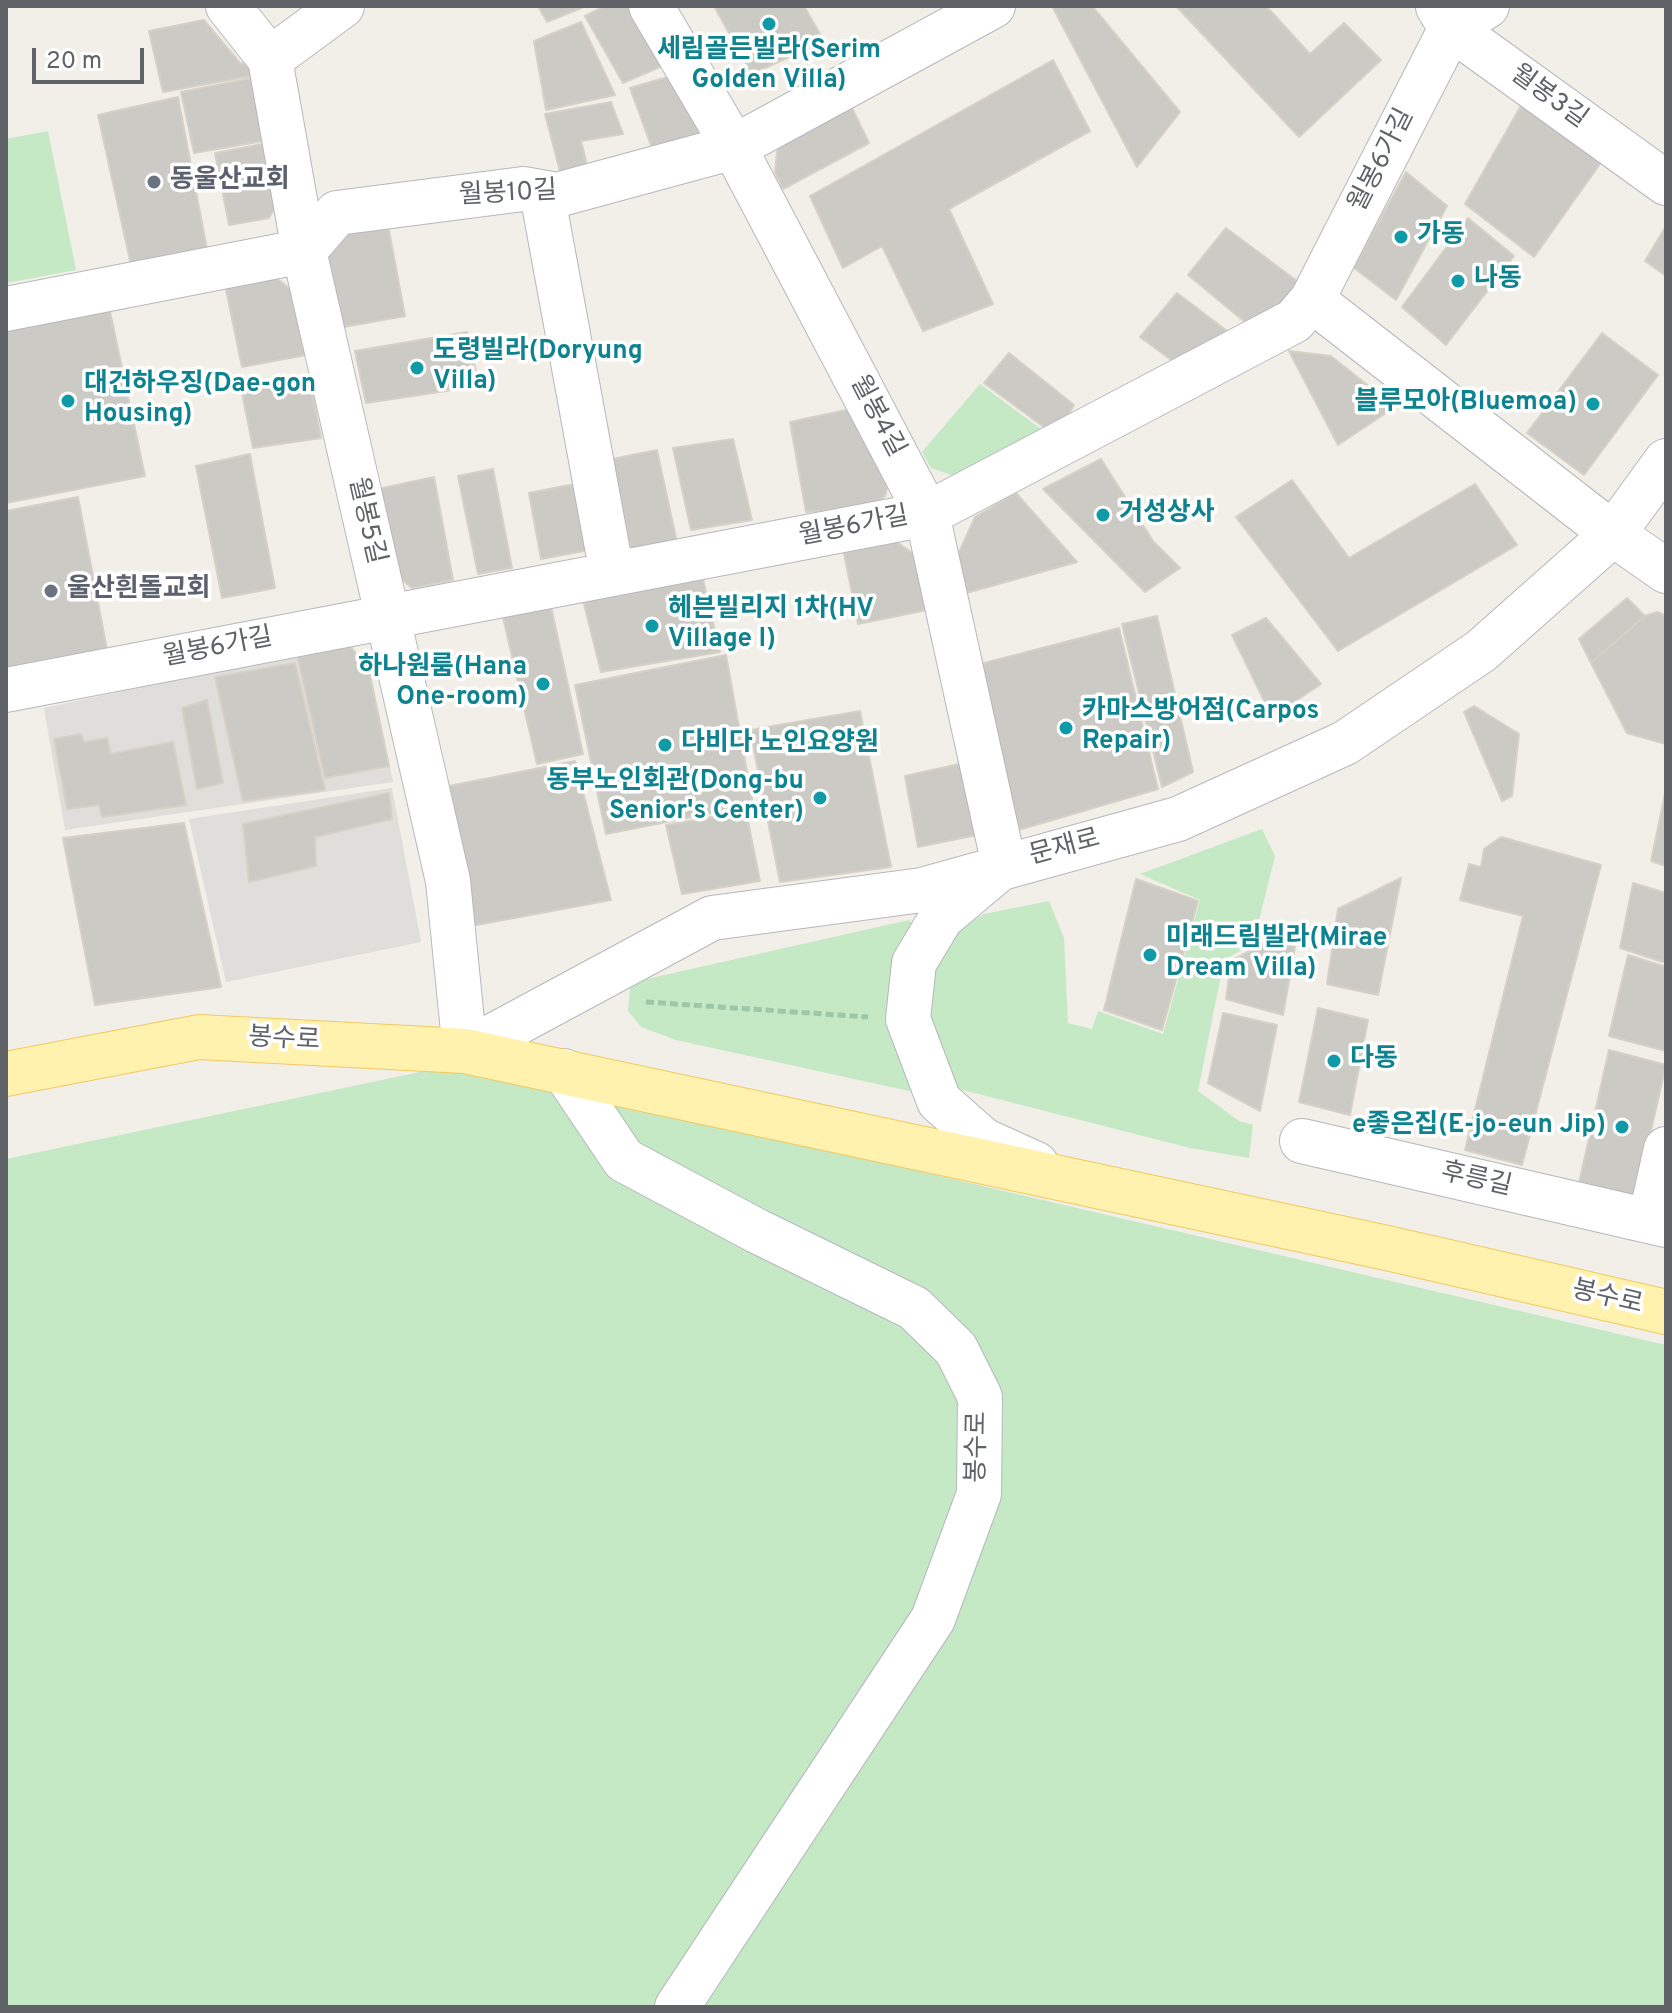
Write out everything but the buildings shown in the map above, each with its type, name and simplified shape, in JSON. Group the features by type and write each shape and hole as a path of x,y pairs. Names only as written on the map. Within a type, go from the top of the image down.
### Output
{"main road":[{"name":"봉수로","path":"6,1074 199,1037 465,1051 1387,1248 1666,1312"}],"street":[{"name":"월봉5길","path":"228,6 270,59 304,251 448,881 465,1051"},
{"path":"270,59 342,6"},
{"name":"월봉4길","path":"651,6 734,147 927,514 1004,865"},
{"name":"월봉10길","path":"304,251 337,213 523,189 557,195 734,147 993,6"},
{"name":"월봉3길","path":"1458,13 1666,183"},
{"name":"월봉6가길","path":"6,690 927,514 1294,321 1312,300 1458,13"},
{"path":"542,193 612,574"},
{"path":"6,309 304,251"},
{"path":"1312,300 1613,534 1666,571"},
{"name":"문재로","path":"465,1051 712,918 922,890 1178,819 1345,743 1481,651 1613,534 1666,461"},
{"path":"1004,865 941,918 914,963 908,1019 939,1101 983,1140 1079,1183"},
{"name":"봉수로","path":"564,1071 624,1160 757,1231 914,1308 956,1349 980,1397 979,1494 933,1619 677,2007"},
{"name":"후릉길","path":"1302,1141 1658,1223 1666,1149"}],"path":[{"path":"643,1002 908,1019"}],"shaded area":[{"path":"348,643 369,670 393,782 65,830 44,708"},
{"path":"392,788 421,942 226,982 189,819"}],"green space":[{"path":"48,131 76,270 6,283 6,139"},
{"path":"980,384 1052,437 960,478 931,468 922,452"},
{"path":"1262,829 1275,856 1258,924 1258,941 1224,960 1198,1091 1239,1121 1253,1125 1249,1158 1190,1148 955,1088 928,1035 924,973 941,940 984,914 1049,901 1064,938 1068,1023 1092,1029 1098,1011 1163,1034 1200,900 1140,874"},
{"path":"909,920 915,926 923,1094 676,1040 641,1027 628,1011 630,988 647,979"},
{"path":"458,1064 1666,1345 1666,2007 6,2007 6,1159"}],"place":[{"name":"세림골든빌라(Serim Golden Villa)","path":"769,24"},
{"name":"동울산교회","path":"154,182"},
{"name":"가동","path":"1401,237"},
{"name":"나동","path":"1458,281"},
{"name":"도령빌라(Doryung Villa)","path":"417,368"},
{"name":"대건하우징(Dae-gon Housing)","path":"68,401"},
{"name":"블루모아(Bluemoa)","path":"1593,404"},
{"name":"거성상사","path":"1103,515"},
{"name":"울산흰돌교회","path":"51,591"},
{"name":"헤븐빌리지 1차(HV Village I)","path":"652,626"},
{"name":"하나원룸(Hana One-room)","path":"543,684"},
{"name":"카마스방어점(Carpos Repair)","path":"1066,728"},
{"name":"다비다 노인요양원","path":"665,745"},
{"name":"동부노인회관(Dong-bu Senior's Center)","path":"820,798"},
{"name":"미래드림빌라(Mirae Dream Villa)","path":"1150,955"},
{"name":"다동","path":"1334,1061"},
{"name":"e좋은집(E-jo-eun Jip)","path":"1622,1127"}]}
